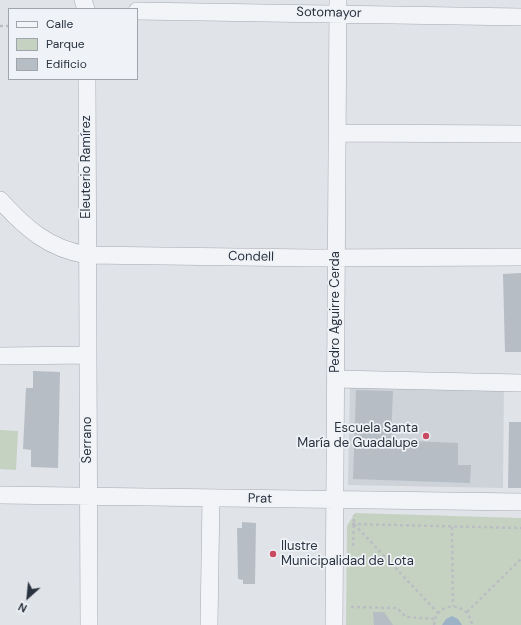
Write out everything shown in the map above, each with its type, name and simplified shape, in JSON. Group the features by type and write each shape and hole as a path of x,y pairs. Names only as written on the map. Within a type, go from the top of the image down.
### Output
{"street":[{"name":"Sotomayor","path":"138,11 338,6 521,17"},
{"name":"Pedro Aguirre Cerda","path":"334,625 338,6"},
{"name":"Eleuterio Ramírez","path":"87,80 87,255"},
{"path":"337,133 521,134"},
{"name":"Condell","path":"0,200 19,221 41,239 64,250 87,255 336,258 521,257"},
{"name":"Serrano","path":"87,255 89,625"},
{"path":"0,356 88,355"},
{"path":"336,379 521,383"},
{"name":"Prat","path":"0,495 521,502"},
{"path":"209,625 211,498"}],"path":[{"path":"335,523 521,528"},
{"path":"354,524 438,613"},
{"path":"452,526 453,606"},
{"path":"466,612 521,559"},
{"path":"434,625 438,613 448,606 453,606 462,608 466,612 471,618 472,625"},
{"path":"351,607 397,608 406,617 435,619"}],"shaded area":[{"name":"Escuela Santa María de Guadalupe","path":"350,383 504,386 503,488 348,485"}],"green space":[{"path":"0,430 18,431 16,470 0,469"},
{"path":"355,513 521,518 521,625 346,625 347,526"}],"water":[{"path":"452,616 458,619 462,625 442,625 446,619"}],"building":[{"path":"521,273 521,352 505,352 503,274"},
{"path":"33,371 60,372 58,468 31,467 31,450 23,449 26,388 33,388"},
{"path":"356,390 393,391 391,440 458,443 458,465 471,465 470,483 353,479"},
{"path":"509,422 521,422 521,488 508,488"},
{"path":"242,522 256,523 255,584 243,584 243,580 238,579 237,528 242,528"},
{"path":"373,612 384,612 393,625 374,625"}],"place":[{"name":"Escuela Santa María de Guadalupe","path":"426,436"},
{"name":"Ilustre Municipalidad de Lota","path":"273,554"}]}
